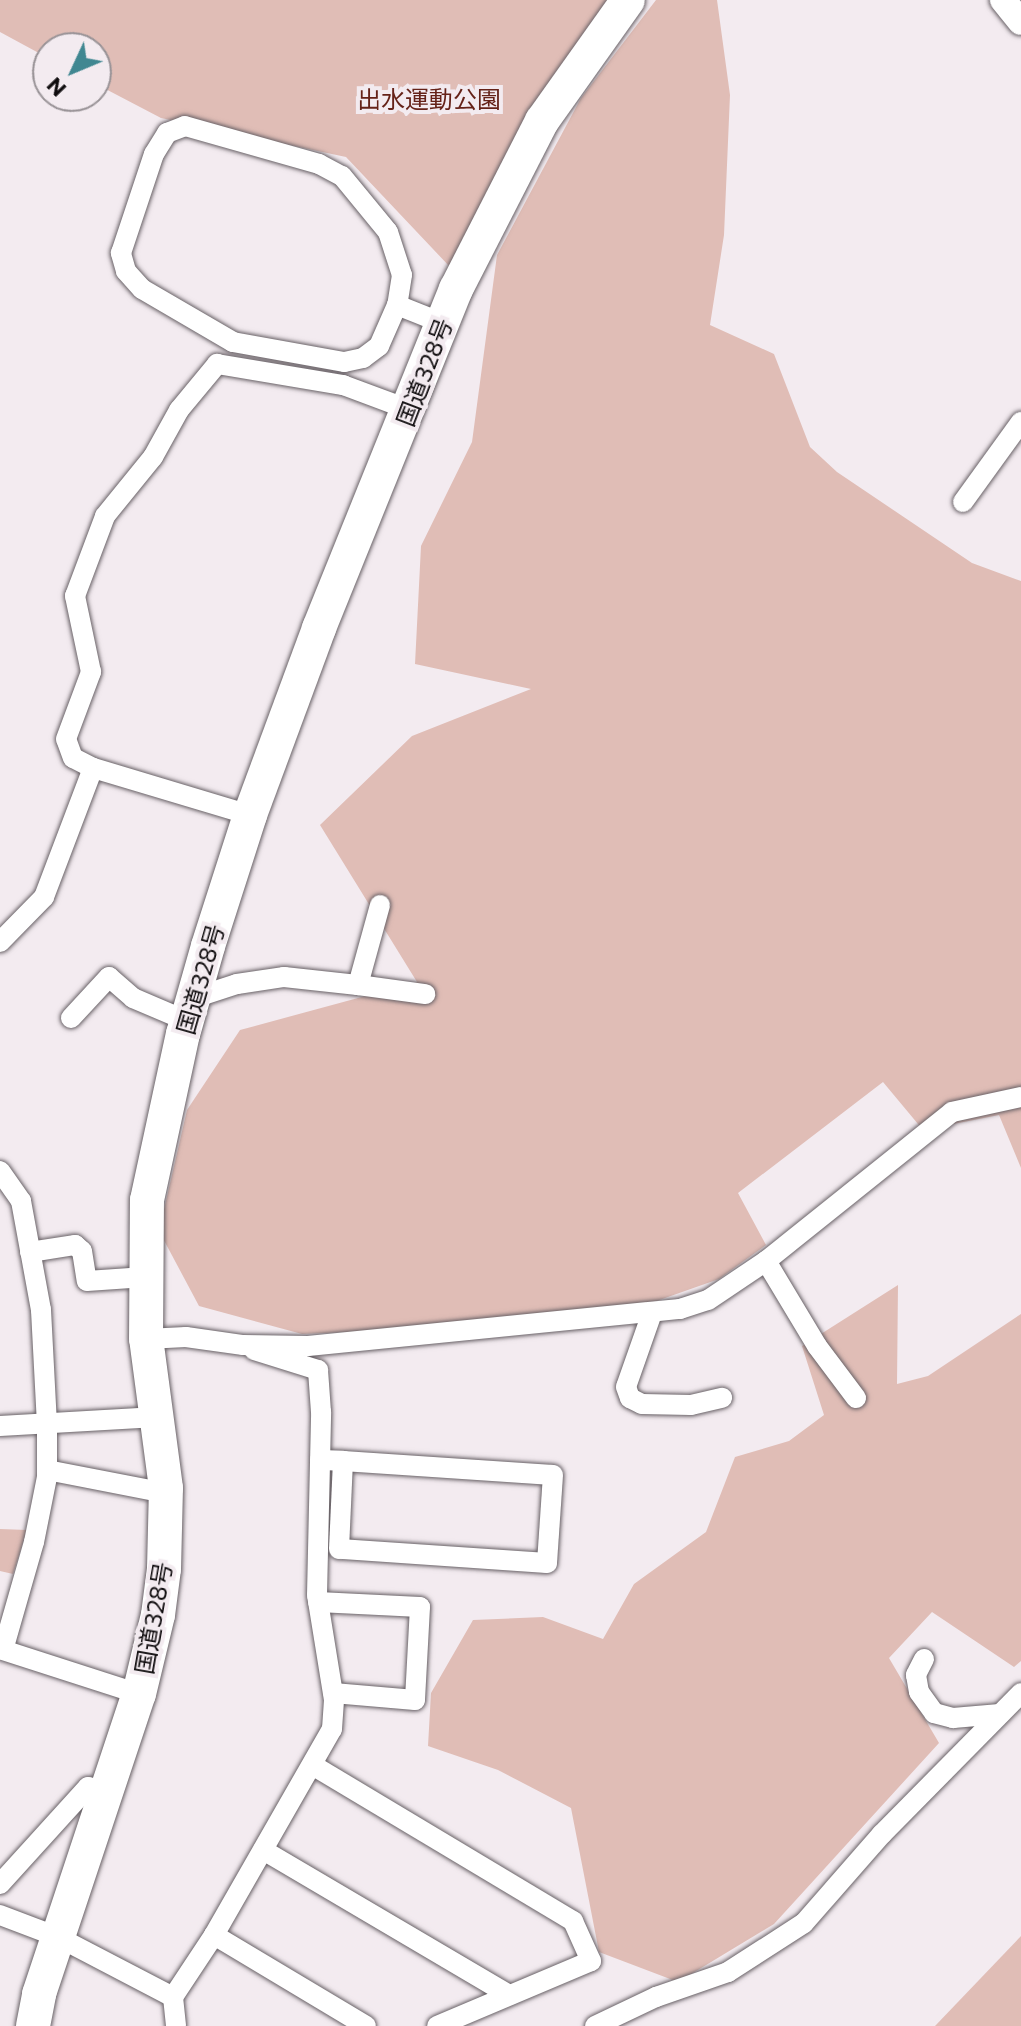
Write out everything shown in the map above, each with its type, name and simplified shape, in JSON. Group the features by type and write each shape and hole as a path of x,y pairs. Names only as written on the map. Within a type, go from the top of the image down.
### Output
{"highway":[{"name":"国道328号","path":"33,2026 39,1994 139,1694 158,1615 164,1569 165,1493 146,1339 147,1200 190,1009 250,815 319,628 410,410 442,323 509,180 542,121 628,0"}],"street":[{"path":"1003,0 1021,22"},
{"path":"185,126 319,164 342,176 388,232 402,275 397,305 379,346 363,358 344,362 233,342 142,289 126,271 121,253 154,154 167,133 185,126"},
{"path":"397,305 442,323"},
{"path":"250,815 93,768 73,758 66,739 91,672 75,596 105,516 153,457 179,410 217,364 343,385 410,410"},
{"path":"963,502 1021,422"},
{"path":"0,942 44,897 93,768"},
{"path":"358,985 380,905"},
{"path":"71,1018 109,977 133,998 190,1009 237,984 284,977 425,994"},
{"path":"146,1339 186,1337 243,1345 364,1342 652,1313 708,1300 766,1261 952,1112 1021,1097"},
{"path":"0,1171 21,1201 41,1310 47,1424 47,1470 34,1542 1,1654 139,1694"},
{"path":"30,1252 75,1245 82,1251 87,1281 145,1277"},
{"path":"766,1261 817,1346 856,1398"},
{"path":"652,1313 626,1387 630,1398 642,1404 691,1405 722,1398"},
{"path":"176,2026 173,1997 214,1935 314,1766 332,1729 333,1693 318,1602 318,1370 270,1357 243,1345"},
{"path":"0,1426 157,1417"},
{"path":"320,1460 343,1461 553,1475 547,1563 339,1549 343,1461"},
{"path":"47,1470 165,1493"},
{"path":"318,1602 420,1607 415,1700 333,1693"},
{"path":"924,1659 916,1675 919,1692 934,1713 953,1718 1000,1714"},
{"path":"595,2026 656,1997 728,1972 804,1923 882,1834 1021,1693"},
{"path":"314,1766 573,1921 591,1961 437,2026"},
{"path":"0,1884 88,1787 106,1791"},
{"path":"263,1850 509,1995"},
{"path":"0,1915 58,1937 173,1997"},
{"path":"214,1935 366,2026"}],"green space":[{"name":"出水運動公園","path":"0,0 611,0 450,267 346,157 161,118 112,92 112,32 32,32 32,49 0,32"},
{"path":"656,0 717,0 730,95 724,235 710,325 774,354 810,447 837,472 972,563 1021,581 1021,1168 999,1115 923,1130 883,1082 738,1193 766,1245 719,1279 614,1316 486,1326 302,1334 199,1306 159,1231 187,1110 240,1030 417,982 320,825 412,736 531,689 415,664 421,546 472,442 497,255 581,98"},
{"path":"898,1285 897,1384 928,1376 1021,1314 1021,1661 1014,1667 932,1612 889,1658 939,1743 774,1924 678,1982 599,1952 571,1808 498,1770 428,1746 431,1693 473,1620 543,1617 603,1639 634,1584 706,1532 735,1457 789,1441 824,1415 802,1346"},
{"path":"0,1529 27,1530 13,1574 0,1571"},
{"path":"1021,1936 1021,2026 935,2026"}]}
